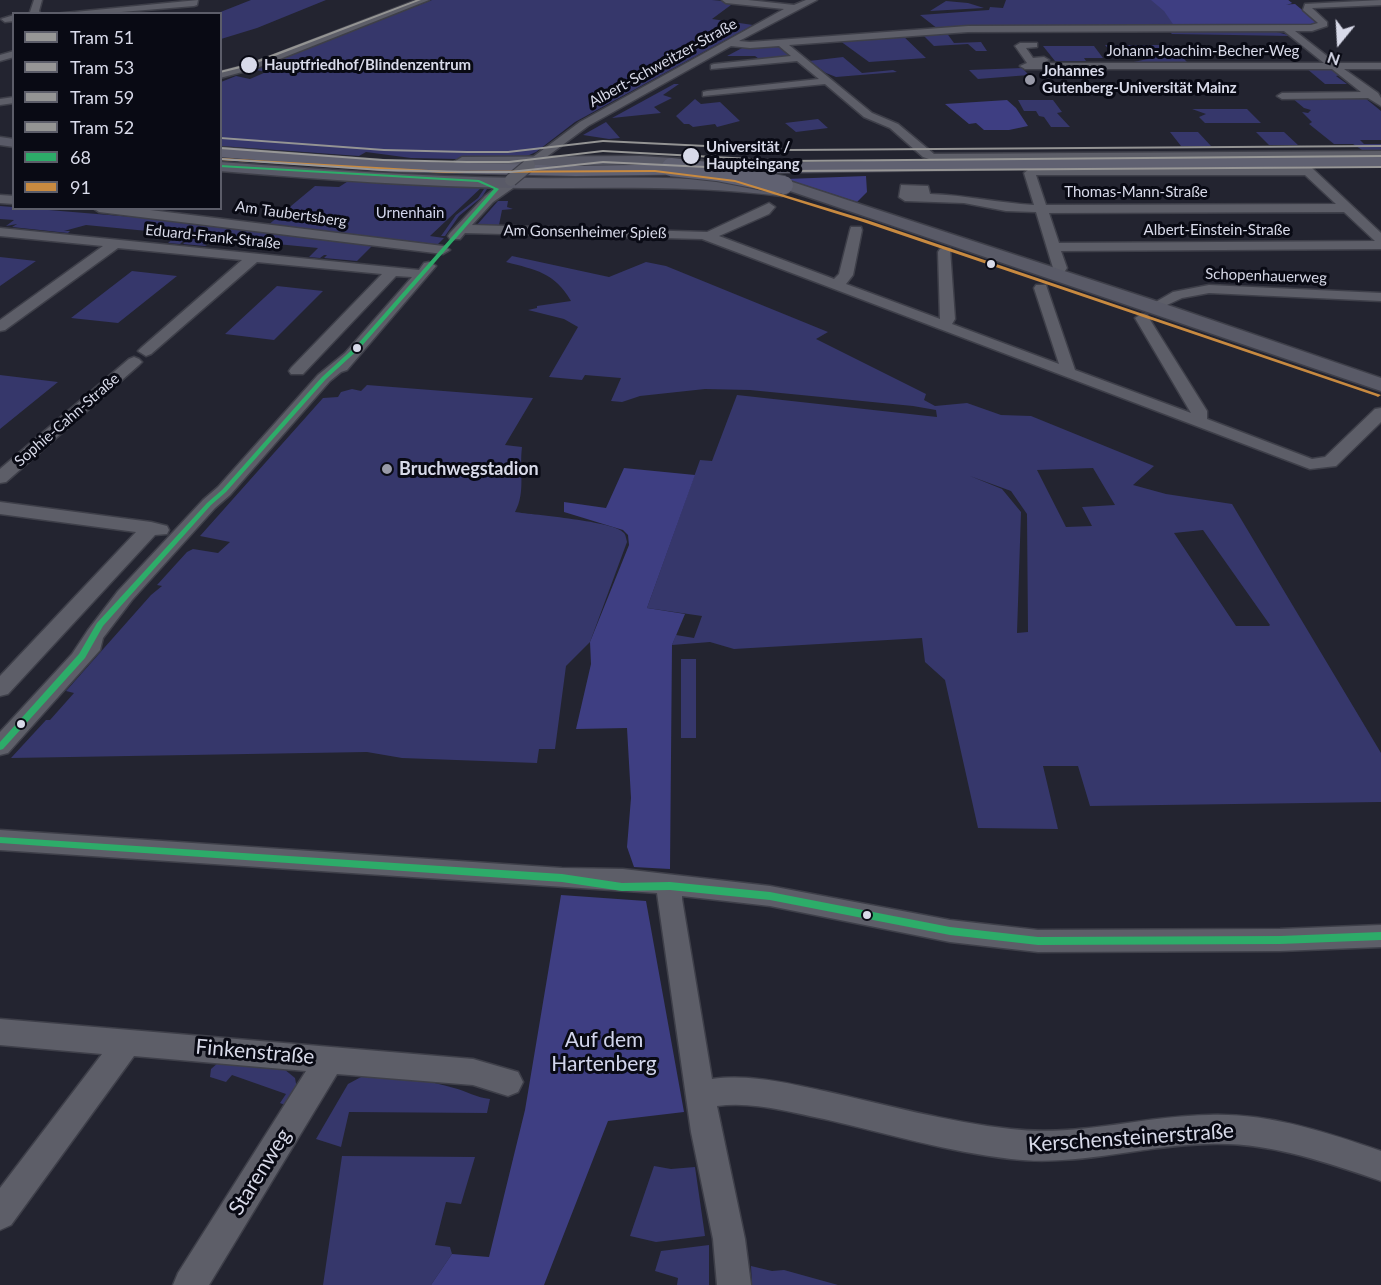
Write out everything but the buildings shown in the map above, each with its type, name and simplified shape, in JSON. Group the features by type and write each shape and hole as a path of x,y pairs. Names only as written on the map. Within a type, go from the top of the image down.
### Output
{"highway":[{"path":"222,150 502,180 709,170 968,164"},
{"path":"502,180 588,166 1381,163"},
{"path":"222,164 478,175 639,176 1092,166 1381,163"},
{"path":"678,165 784,185"},
{"path":"544,183 776,177 842,172"}],"main road":[{"path":"502,180 537,158 567,161 640,160 678,165 715,166"},
{"path":"222,164 346,175 479,181 730,186 787,192 848,205"},
{"path":"784,185 1056,274 1148,312 1381,385"}],"street":[{"path":"222,68 247,62 409,0"},
{"path":"222,74 255,66 425,0"},
{"path":"726,0 795,8"},
{"name":"Albert-Schweitzer-Straße","path":"537,158 584,124 813,0"},
{"path":"97,12 194,2"},
{"path":"730,43 750,45 899,32 1021,28 1323,26 1323,22 1307,10 1308,6 1381,2"},
{"path":"1021,28 1034,45 1045,60 1029,64 1020,46 1034,45"},
{"path":"1286,28 1376,95 1381,103"},
{"path":"780,42 868,115 894,126 929,156 1381,154"},
{"path":"714,67 800,58"},
{"name":"Johann-Joachim-Becher-Weg","path":"1029,64 1381,66"},
{"path":"707,94 829,81"},
{"path":"1282,96 1376,95"},
{"path":"1056,274 1060,268 1030,173 1130,170 1305,170 1311,172 1381,240"},
{"path":"0,747 82,656 100,625 188,534 220,505 224,491 316,389 330,379 502,180"},
{"name":"Thomas-Mann-Straße","path":"924,197 970,199 1006,207 1041,209 1349,208"},
{"name":"Am Gonsenheimer Spieß","path":"709,236 765,211 769,207"},
{"name":"Am Taubertsberg","path":"118,210 443,250"},
{"name":"Am Gonsenheimer Spieß","path":"461,229 709,236 1302,462 1321,464 1330,462 1381,412"},
{"path":"838,284 846,276 856,230"},
{"name":"Eduard-Frank-Straße","path":"0,232 422,274"},
{"path":"0,327 115,244"},
{"name":"Albert-Einstein-Straße","path":"1054,247 1381,245"},
{"path":"943,325 948,319 945,252"},
{"name":"Sophie-Cahn-Straße","path":"0,478 254,257"},
{"path":"297,371 393,271"},
{"path":"1041,288 1068,367 1067,371"},
{"name":"Schopenhauerweg","path":"1148,312 1178,295 1209,289 1381,297"},
{"path":"1148,312 1198,411 1199,418 1196,421"},
{"path":"0,508 188,534"},
{"path":"0,689 151,528"},
{"path":"0,840 562,878 622,887 670,886 770,896 950,931 1038,941 1247,941 1381,936"},
{"path":"670,886 669,899 706,1132 729,1239 734,1285"},
{"name":"Finkenstraße","path":"0,1032 473,1072 508,1082"},
{"path":"0,1214 128,1042"},
{"name":"Starenweg","path":"190,1285 330,1059"},
{"name":"Kerschensteinerstraße","path":"701,1094 730,1090 773,1094 1012,1145 1072,1145 1155,1133 1199,1130 1266,1132 1316,1144 1381,1166"}],"green space":[{"path":"251,0 326,0 257,28 222,39 221,12"},
{"path":"432,0 712,0 735,2 712,19 753,25 575,122 536,152 527,156 502,160 411,158 366,152 359,156 222,146 222,82 236,76 250,79 266,72 252,69"},
{"path":"1006,0 1288,0 1292,3 1286,5 1295,4 1307,26 938,29 920,15 989,10 990,7 1003,8"},
{"path":"1151,0 1288,0 1292,3 1286,5 1295,4 1318,23 1307,26 1175,27 1164,11"},
{"path":"946,1 968,3 984,8 930,11"},
{"path":"1167,29 1269,30 1292,36 1172,34"},
{"path":"946,32 954,43 981,42 987,51 976,51 968,44 934,46 921,33"},
{"path":"900,33 926,58 869,62 836,38"},
{"path":"1105,45 1170,45 1189,64 1130,64 1166,55 1116,47 1119,54 1112,53"},
{"path":"1043,46 1094,46 1103,58 1084,58 1086,61 1055,61"},
{"path":"744,47 784,48 794,56 762,61 755,56 727,56"},
{"path":"843,57 862,73 893,70 897,72 836,77 809,61"},
{"path":"1022,68 1029,75 978,79 969,70"},
{"path":"1306,68 1333,69 1341,75 1336,76 1347,84 1325,84"},
{"path":"674,84 679,84 663,95 672,98 654,107 661,113 612,118"},
{"path":"1292,98 1365,98 1381,111 1381,140 1360,140 1364,144 1381,144 1381,152 1365,152 1353,144 1334,144 1309,124 1312,122 1302,112 1308,113 1311,110 1304,108"},
{"path":"695,99 701,104 720,102 740,121 717,127 715,124 693,127 684,124 676,116"},
{"path":"1007,100 1016,108 1028,126 1009,130 984,130 976,123 969,124 945,104"},
{"path":"1018,100 1053,100 1062,112 1057,113 1070,127 1051,127 1036,111 1024,111"},
{"path":"1192,109 1247,109 1261,123 1205,123 1199,117 1206,114"},
{"path":"818,119 828,128 796,132 785,123"},
{"path":"606,122 620,138 609,139 583,135"},
{"path":"1170,132 1198,132 1211,146 1181,146"},
{"path":"1256,132 1284,132 1298,145 1269,145"},
{"path":"866,176 867,192 857,202 786,179"},
{"name":"Urnenhain","path":"353,178 467,183 483,186 430,236 444,238 438,244 267,226 315,186 339,187"},
{"path":"483,186 487,189 482,197 459,216 445,236 441,236 456,215 478,198 484,189"},
{"path":"498,201 508,201 507,207 513,209 502,210 499,225 507,225 506,228 476,226"},
{"path":"0,206 12,207 12,210 48,210 218,224 373,245 357,261 324,258 327,255 320,258 309,257 318,248 215,238 208,244 201,244 207,245 205,246 183,244 186,241 180,244 168,243 178,234 86,225 64,231 70,231 68,233 12,227 17,224 6,226 14,220 0,219"},
{"path":"512,256 609,277 646,262 666,266 828,332 816,339 926,394 924,400 935,406 967,403 1001,415 1031,416 1154,466 1133,485 1166,494 1232,504 1381,753 1381,802 1090,806 1078,766 1043,766 1058,829 978,828 945,680 925,662 922,638 734,649 710,642 672,645 676,635 694,638 702,616 647,608 700,460 712,461 737,395 937,417 936,410 750,390 705,389 640,396 622,402 611,401 621,378 585,375 582,380 549,377 578,327 564,319 528,310 537,308 537,306 571,301 565,291 551,278 535,270 506,262","holes":["1093,468 1115,505 1082,507 1092,526 1066,527 1037,470","970,476 1011,491 1027,514 1028,632 1017,633 1021,512 1002,489","1203,530 1270,625 1236,626 1174,533"]},
{"path":"0,257 36,261 0,286"},
{"path":"132,271 177,276 118,323 71,318"},
{"path":"277,286 323,291 274,340 225,334"},
{"path":"0,375 58,382 0,429"},
{"path":"367,385 533,398 505,445 522,447 521,489 515,512 606,525 625,534 627,542 590,642 566,666 555,749 539,749 537,763 402,758 367,752 11,758 74,693 66,691 151,595 162,586 157,585 187,552 193,549 218,553 230,542 200,536 323,398 338,397 341,392 352,389 361,391"},
{"path":"624,468 695,475 647,608 685,614 672,645 670,869 634,867 627,847 631,798 627,728 576,729 591,664 590,642 629,545 628,535 623,530 564,512 564,502 606,508"},
{"path":"681,659 696,659 696,738 681,738"},
{"name":"Auf dem Hartenberg","path":"561,895 646,901 684,1112 608,1121 544,1285 431,1285 452,1254 489,1257 525,1110"},
{"path":"219,1062 284,1069 295,1078 297,1089 287,1106 280,1103 286,1094 232,1075 226,1082 210,1077 211,1069"},
{"path":"361,1077 408,1078 454,1088 490,1099 487,1113 349,1112 341,1147 316,1139 348,1084"},
{"path":"342,1156 475,1157 461,1204 446,1202 435,1245 450,1247 452,1254 431,1285 323,1285"},
{"path":"654,1166 671,1169 695,1167 705,1236 656,1242 630,1236"},
{"path":"709,1245 709,1285 677,1285 678,1278 655,1271 661,1251"},
{"path":"751,1266 772,1271 784,1270 838,1285 752,1285"}],"tram line":[{"name":"52","path":"222,72 248,65 419,0"},
{"name":"59","path":"222,138 384,150 467,152 508,152 603,141 788,150 1381,146"},
{"name":"51","path":"222,148 383,160 467,162 509,162 603,151 788,161 1381,156"},
{"name":"53","path":"222,159 382,170 467,172 510,172 603,162 788,171 1381,167"}],"transit line":[{"name":"91","path":"222,159 446,172 655,171 735,181 865,221 1378,395"},
{"name":"68","path":"0,747 82,656 100,625 209,504 224,491 324,378 358,347 497,189 479,181 222,166"},
{"name":"68","path":"0,840 562,878 622,887 670,886 770,896 950,931 1038,941 1280,940 1381,936"}],"place":[{"name":"Hauptfriedhof/Blindenzentrum","path":"249,65"},
{"name":"Johannes Gutenberg-Universität Mainz","path":"1030,80"},
{"name":"Universität / Haupteingang","path":"691,156"},
{"name":"Bruchwegstadion","path":"387,469"}]}
